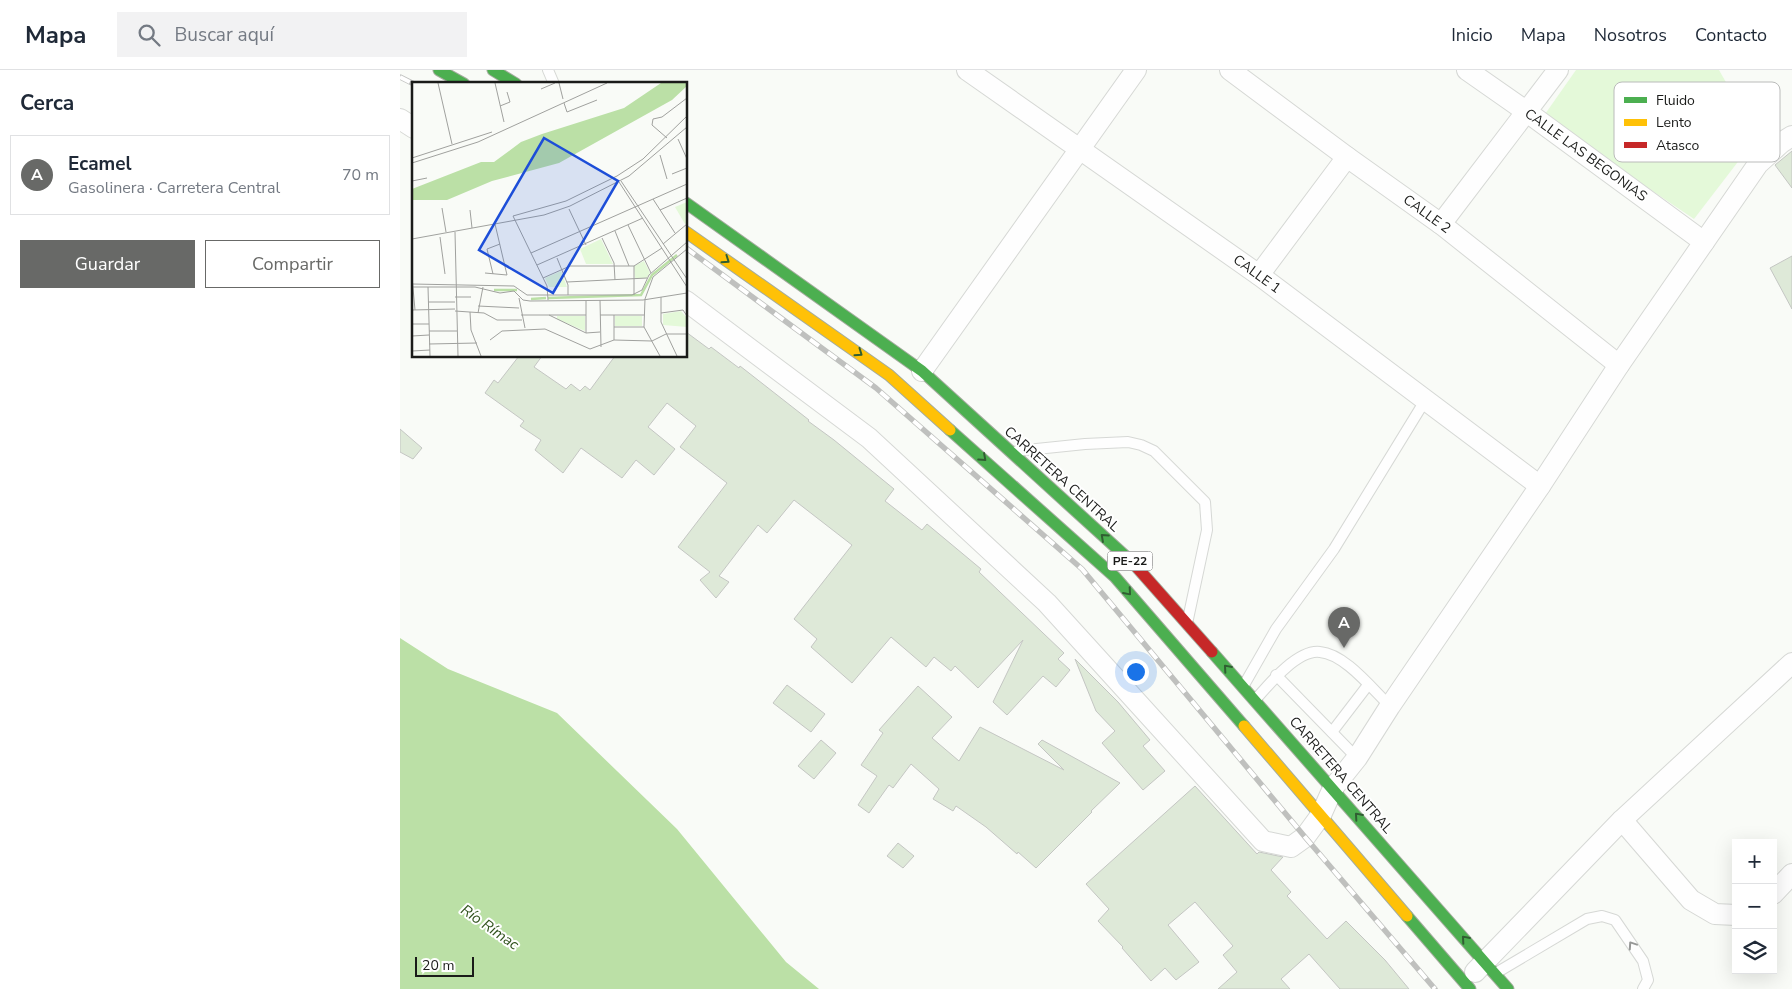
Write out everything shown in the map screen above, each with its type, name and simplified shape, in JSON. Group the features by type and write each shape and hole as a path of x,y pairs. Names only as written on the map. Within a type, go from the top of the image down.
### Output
{"highway":[{"path":"439,70 460,82"},
{"path":"493,70 513,82"},
{"name":"CARRETERA CENTRAL","path":"688,204 922,371 934,398 1115,577 1243,686 1508,989"},
{"name":"CARRETERA CENTRAL","path":"688,233 890,374 934,398 1010,452 1138,568 1179,633 1321,815 1467,986"}],"street":[{"name":"CALLE 1","path":"967,70 1259,275 1540,486"},
{"path":"922,371 1136,70"},
{"name":"CALLE 2","path":"1230,70 1441,224 1619,364"},
{"name":"CALLE LAS BEGONIAS","path":"1467,70 1704,242"},
{"path":"1441,224 1558,70"},
{"path":"400,119 412,127"},
{"path":"1780,144 1792,136"},
{"path":"1259,275 1347,157"},
{"path":"688,302 869,438 1047,603 1263,841 1291,847 1305,837 1321,815 1333,788 1357,758 1390,706 1540,486 1619,364 1760,162"},
{"path":"1467,986 1490,968 1622,820 1792,663"},
{"path":"1622,820 1691,900 1715,914 1732,915"},
{"path":"1777,890 1792,874"}],"lane":[{"path":"548,70 553,82"},
{"path":"1243,686 1276,629 1334,549 1426,399"},
{"path":"1010,452 1085,444 1128,442 1154,451 1205,502 1207,530 1179,633"},
{"path":"1255,700 1276,675 1302,657 1318,651 1334,656 1348,666 1390,706"},
{"path":"1276,675 1357,758"},
{"path":"1332,732 1368,685"},
{"path":"1490,968 1587,919 1602,916 1615,920 1643,961 1648,980 1643,989"}],"shaded area":[{"path":"1576,70 1719,70 1726,82 1614,82 1614,162 1738,162 1694,219 1543,117"}],"water":[{"name":"Río Rímac","path":"400,638 448,669 557,713 677,829 786,962 819,989 400,989"}],"building":[{"path":"1792,151 1792,188 1775,165"},
{"path":"1792,256 1792,309 1770,268"},
{"path":"688,333 709,349 711,347 739,368 740,366 894,489 885,501 922,530 927,524 981,569 979,572 1064,653 1058,659 1070,670 1056,687 1043,676 1007,715 993,702 1023,640 978,688 955,666 951,671 934,657 926,667 891,637 852,683 811,647 817,639 794,619 852,545 794,500 767,533 758,525 719,576 729,582 716,598 700,580 710,572 678,547 727,483 680,447 696,426 667,403 648,427 675,449 654,475 636,460 622,478 581,448 563,473 535,450 541,440 520,426 524,421 485,393 494,380 498,383 517,358 541,358 534,367 566,389 571,384 580,391 585,386 590,390 614,358 688,358"},
{"path":"400,429 422,448 413,459 400,452"},
{"path":"1075,659 1118,702 1150,740 1143,746 1165,771 1143,790 1102,743 1115,731 1096,711"},
{"path":"787,685 825,714 811,732 773,703"},
{"path":"918,686 952,717 932,738 959,761 980,727 1064,770 1038,744 1042,740 1120,783 1036,868 986,827 956,806 953,811 933,799 939,789 911,764 893,788 889,785 869,813 858,805 877,776 861,765 883,733 879,730"},
{"path":"821,740 836,753 814,779 798,766"},
{"path":"1195,786 1257,854 1259,852 1283,857 1271,870 1291,892 1287,896 1327,939 1346,921 1385,960 1409,989 1340,989 1309,954 1281,979 1290,989 1218,989 1237,972 1223,955 1233,946 1195,902 1168,925 1199,962 1176,980 1165,968 1151,981 1123,947 1098,921 1109,909 1086,884"},
{"path":"898,843 914,856 903,868 887,856"}],"railway":[{"path":"400,77 412,83"},
{"path":"688,249 876,388 1082,569 1305,837 1435,989"}],"traffic: fast":[{"path":"439,70 460,82"},
{"path":"493,70 513,82"},
{"path":"688,204 922,371 1134,564"},
{"path":"950,430 1115,577 1244,726"},
{"path":"1212,652 1508,989"},
{"path":"1407,916 1470,989"}],"traffic: slow":[{"path":"688,233 889,375 950,430"},
{"path":"1244,726 1407,916"}],"traffic: jam":[{"path":"1134,564 1212,652"}],"place":[{"name":"Ecamel","path":"1344,648"}]}
